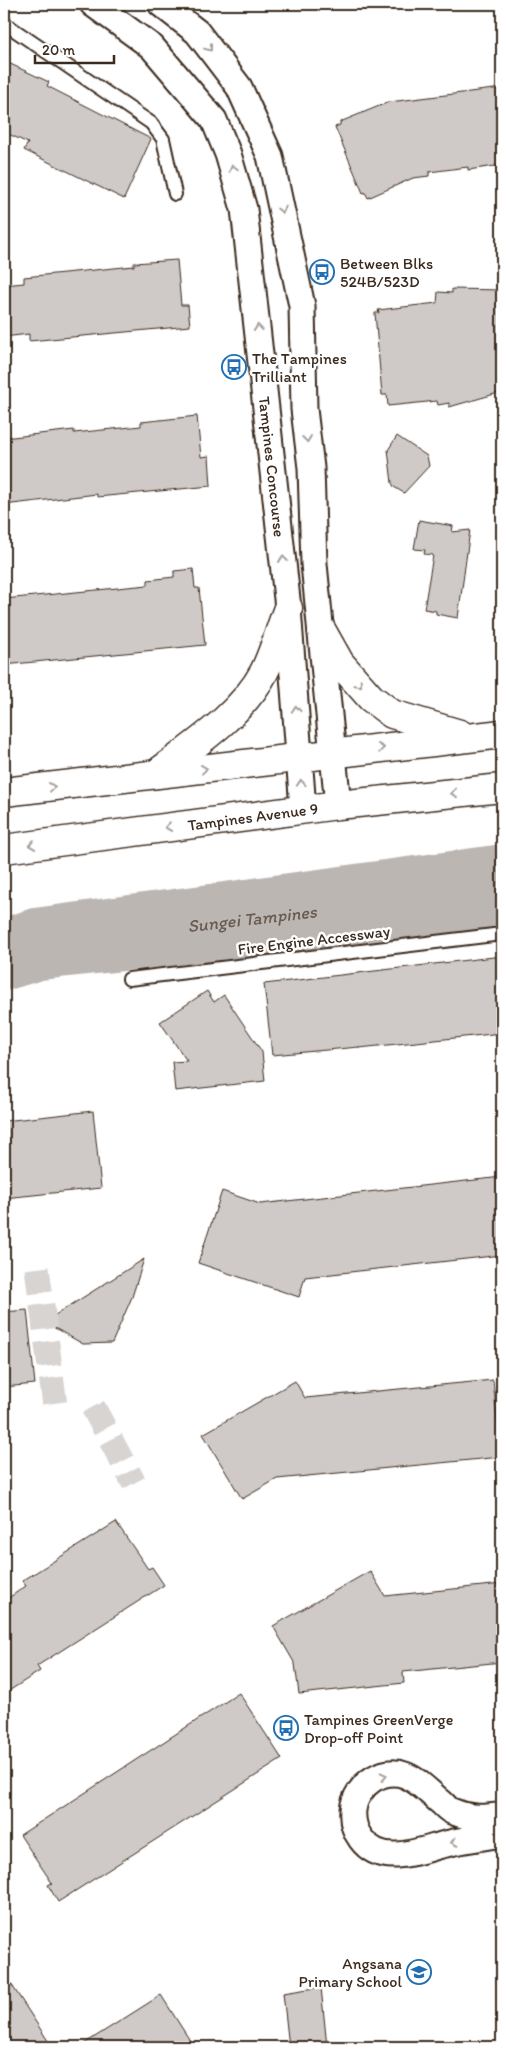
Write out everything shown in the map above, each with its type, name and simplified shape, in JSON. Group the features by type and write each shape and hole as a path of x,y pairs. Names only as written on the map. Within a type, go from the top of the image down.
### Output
{"main road":[{"path":"155,775 201,740 243,703 264,673 288,608"},
{"path":"322,630 340,663 371,698 392,714 471,737"},
{"path":"4,792 502,734"},
{"name":"Tampines Avenue 9","path":"4,849 303,809 502,788"}],"street":[{"name":"Tampines Concourse","path":"93,4 152,47 214,120 228,154 244,209 288,608 303,809"},
{"name":"Tampines Concourse","path":"161,4 197,32 239,87 270,156 302,306 304,410 311,468 314,564 338,805"},
{"path":"502,1815 478,1819 452,1812 416,1779 403,1774 388,1774 376,1778 363,1787 345,1809 354,1821 357,1833 363,1842 372,1849 391,1856 406,1855 463,1840 502,1834"}],"lane":[{"path":"4,23 151,123 163,139 175,194"},
{"name":"Fire Engine Accessway","path":"129,979 502,934"}],"building":[{"path":"4,61 49,82 47,86 151,139 124,199 24,150 28,143 4,132"},
{"path":"502,88 502,165 468,170 468,167 429,172 429,176 413,178 368,198 365,192 363,193 335,127 340,125 340,122 389,102"},
{"path":"177,260 181,305 188,305 190,326 29,341 29,334 4,337 4,285 24,283 24,277 134,266 134,263"},
{"path":"452,289 502,290 502,392 449,407 449,403 438,405 437,401 388,406 387,395 382,395 375,313 379,313 378,310 437,303 438,292 452,293"},
{"path":"197,416 201,457 209,456 211,486 97,497 97,494 4,505 4,438 74,430 74,433 141,426 141,422"},
{"path":"397,436 427,456 429,466 404,493 394,487 392,483 388,450"},
{"path":"419,520 453,526 452,532 470,530 458,618 436,614 436,611 424,609 433,555 424,554 425,550 414,549"},
{"path":"193,569 195,588 199,588 205,645 4,665 4,599 148,585 148,580 174,577 174,571"},
{"path":"502,956 502,1033 272,1055 264,984"},
{"path":"207,991 214,1002 224,995 262,1052 265,1081 175,1091 172,1062 187,1061 160,1022"},
{"path":"93,1111 101,1188 4,1198 4,1121"},
{"path":"502,1177 502,1255 305,1277 299,1297 198,1263 222,1191 260,1204"},
{"path":"144,1259 132,1297 112,1343 83,1344 44,1322"},
{"path":"27,1310 35,1384 4,1387 4,1312"},
{"path":"493,1380 501,1457 277,1479 242,1499 203,1434 295,1381 305,1398"},
{"path":"116,1522 148,1569 152,1567 164,1585 37,1666 40,1671 4,1694 4,1601 26,1586 22,1581"},
{"path":"370,1571 385,1596 502,1584 502,1662 403,1672 404,1683 299,1694 295,1664 273,1626"},
{"path":"239,1693 282,1759 58,1902 48,1885 52,1883 20,1835"},
{"path":"4,1973 52,2047 4,2047"},
{"path":"321,1987 327,2047 289,2047 283,1993"},
{"path":"161,1995 194,2047 79,2047"}],"waterway":[{"path":"4,932 34,922 502,858"},
{"name":"Sungei Tampines","path":"4,954 44,943 502,890"},
{"path":"4,977 40,966 502,916"}],"tunnel":[{"path":"37,1268 56,1413"},
{"path":"93,1407 134,1483"}],"place":[{"name":"Between Blks 524B/523D","path":"322,272"},
{"name":"The Tampines Trilliant","path":"234,367"},
{"name":"Tampines GreenVerge Drop-off Point","path":"286,1728"},
{"name":"Angsana Primary School","path":"419,1972"}]}
